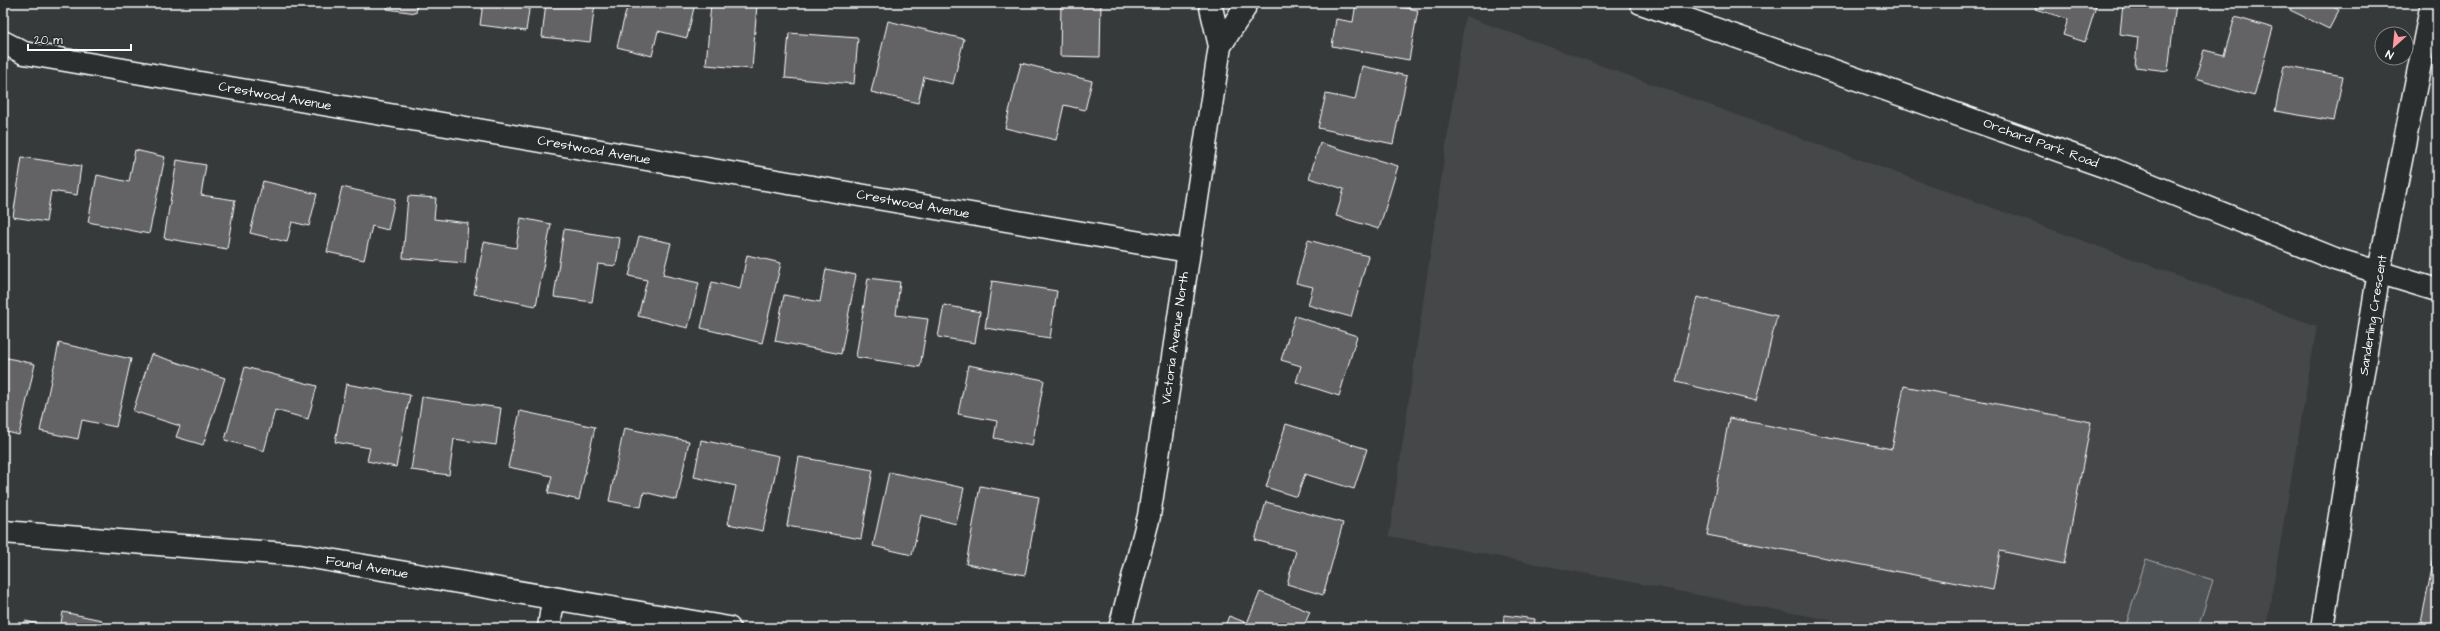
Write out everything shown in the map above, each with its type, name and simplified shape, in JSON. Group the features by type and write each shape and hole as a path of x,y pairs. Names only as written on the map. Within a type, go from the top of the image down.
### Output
{"street":[{"name":"Victoria Avenue North","path":"1120,628 1149,516 1220,46 1210,3"},
{"name":"Victoria Avenue North","path":"1220,46 1244,9 1245,3"},
{"name":"Orchard Park Road","path":"1641,3 2109,168 2335,259 2379,271 2437,290"},
{"name":"Sanderling Crescent","path":"2322,628 2379,271 2432,3"},
{"name":"Crestwood Avenue","path":"3,42 24,53 1188,251"},
{"name":"Found Avenue","path":"3,532 300,555 729,628"},
{"path":"549,628 553,599"}],"shaded area":[{"path":"1465,16 2317,326 2266,628 1872,628 1389,536"},
{"path":"2146,559 2213,580 2198,628 2125,628"}],"building":[{"path":"388,3 417,3 416,13 387,9"},
{"path":"483,3 530,3 526,31 480,25"},
{"path":"546,3 595,3 590,42 542,37"},
{"path":"628,3 695,3 687,38 658,31 652,56 617,47"},
{"path":"711,3 757,4 752,69 706,65"},
{"path":"1061,3 1101,3 1100,57 1060,56"},
{"path":"1356,3 1377,3 1418,10 1409,60 1332,46 1336,19 1353,22"},
{"path":"2037,3 2097,3 2085,42 2063,35 2068,19 2035,9"},
{"path":"2123,3 2176,3 2168,71 2135,67 2138,37 2120,34"},
{"path":"2293,3 2326,3 2339,10 2329,29 2290,10"},
{"path":"2235,17 2273,28 2254,96 2195,79 2204,50 2224,55"},
{"path":"888,21 964,39 953,84 924,77 918,103 871,92"},
{"path":"789,33 858,38 854,84 785,78"},
{"path":"1021,63 1092,81 1085,110 1064,105 1056,140 1005,128"},
{"path":"2284,65 2343,76 2334,121 2275,111"},
{"path":"1362,66 1407,76 1393,144 1318,128 1326,94 1355,100"},
{"path":"1320,143 1398,166 1379,229 1336,216 1344,189 1309,178"},
{"path":"135,150 165,157 149,234 88,222 97,175 129,182"},
{"path":"22,157 81,166 77,195 51,191 46,222 13,217"},
{"path":"177,160 206,165 201,195 235,200 227,249 164,238"},
{"path":"263,181 317,194 309,226 292,222 287,242 250,233"},
{"path":"342,187 395,199 388,230 372,226 364,260 327,252"},
{"path":"408,196 436,198 434,219 468,223 465,263 403,258"},
{"path":"521,218 551,224 536,306 474,294 484,242 516,248"},
{"path":"564,229 620,238 616,266 598,264 592,302 554,297"},
{"path":"639,236 671,243 663,275 699,283 688,328 638,316 647,280 629,276"},
{"path":"1308,240 1368,256 1351,317 1308,305 1313,287 1296,283"},
{"path":"747,255 781,263 762,343 701,328 712,282 740,289"},
{"path":"826,269 856,275 841,354 775,341 784,295 820,302"},
{"path":"868,278 900,282 896,315 928,319 920,367 856,357"},
{"path":"992,281 1057,291 1050,338 985,328"},
{"path":"1697,297 1777,316 1756,401 1676,382"},
{"path":"944,305 980,312 975,343 938,337"},
{"path":"1295,316 1357,336 1339,396 1296,382 1301,366 1281,360"},
{"path":"59,343 131,359 116,427 82,420 78,439 40,431"},
{"path":"151,354 225,378 203,445 176,437 180,426 133,411"},
{"path":"3,357 35,364 19,435 3,431"},
{"path":"968,365 1044,380 1032,446 994,438 997,421 958,414"},
{"path":"245,367 317,386 308,419 275,410 264,451 225,440"},
{"path":"346,384 410,395 396,467 367,461 370,448 335,442"},
{"path":"1904,386 2091,422 2064,564 2000,551 1993,590 1707,535 1729,418 1892,449"},
{"path":"422,397 501,408 496,445 454,439 449,475 411,470"},
{"path":"520,411 595,427 579,500 548,493 552,476 508,467"},
{"path":"1286,424 1367,449 1354,489 1305,474 1297,497 1266,487"},
{"path":"624,428 689,441 677,500 644,492 641,507 609,501"},
{"path":"2437,434 2437,457 2432,456"},
{"path":"701,440 779,456 763,531 728,524 736,486 694,477"},
{"path":"799,457 873,470 861,539 787,526"},
{"path":"889,472 964,488 956,524 921,515 912,555 873,546"},
{"path":"980,486 1039,497 1025,575 966,564"},
{"path":"1266,502 1343,523 1323,595 1287,584 1296,551 1255,540"},
{"path":"2437,543 2437,628 2420,628"},
{"path":"1260,592 1310,612 1303,628 1224,628 1229,616 1247,623"},
{"path":"63,612 102,620 100,628 60,628"},
{"path":"1504,615 1535,619 1534,628 1503,628"},
{"path":"25,621 60,628 23,628"},
{"path":"158,623 176,628 156,628"},
{"path":"1569,624 1598,628 1569,628"}]}
